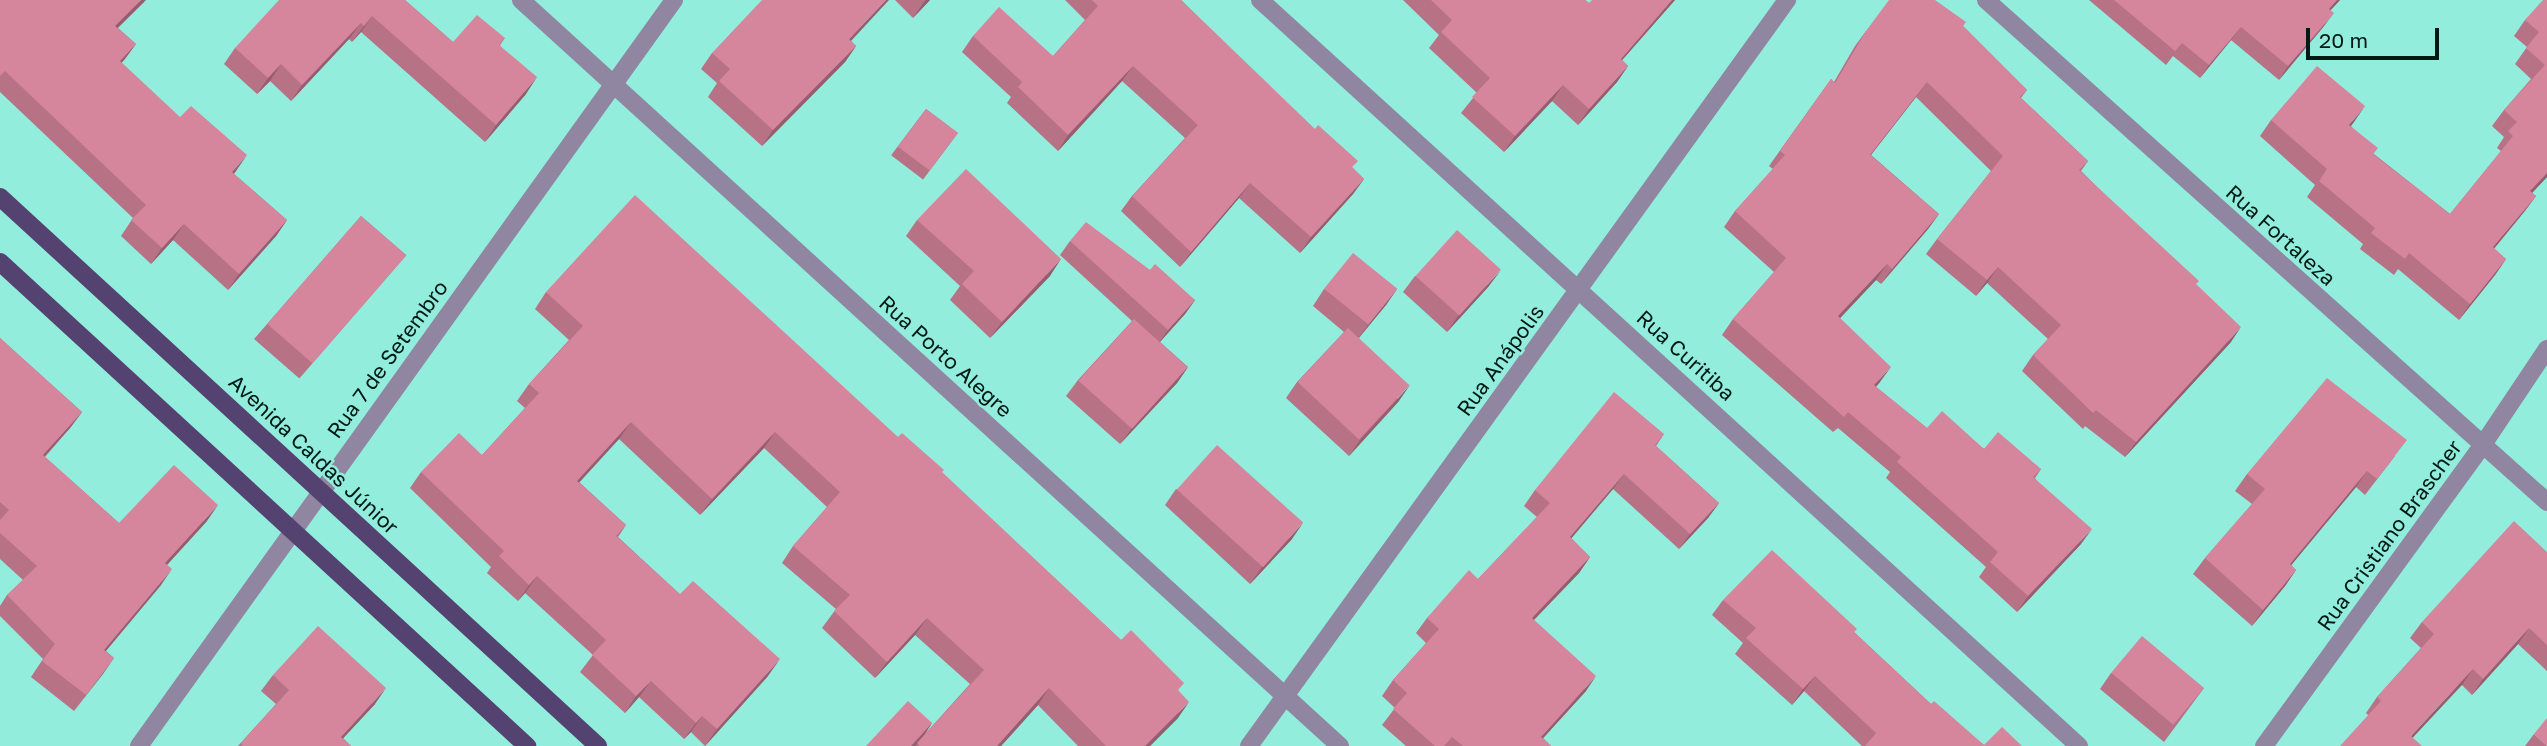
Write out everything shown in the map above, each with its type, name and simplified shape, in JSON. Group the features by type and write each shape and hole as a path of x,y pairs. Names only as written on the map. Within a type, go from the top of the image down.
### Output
{"main road":[{"name":"Avenida Caldas Júnior","path":"0,197 598,746"},
{"path":"0,262 527,746"}],"street":[{"name":"Rua Porto Alegre","path":"521,0 1340,746"},
{"name":"Rua 7 de Setembro","path":"139,746 320,490 674,0"},
{"name":"Rua Curitiba","path":"1260,0 2079,746"},
{"name":"Rua Anápolis","path":"1249,746 1787,0"},
{"name":"Rua Fortaleza","path":"1986,0 2547,502"},
{"name":"Rua Cristiano Brascher","path":"2264,746 2482,446 2547,349"}],"building":[{"path":"0,0 141,0 115,26 136,44 120,61 180,117 191,106 247,155 232,172 287,220 239,274 184,224 162,248 131,220 146,205 5,71 0,76"},
{"path":"279,0 405,0 453,42 477,15 505,38 499,45 537,77 496,125 372,16 364,26 361,23 302,85 281,64 268,78 235,48"},
{"path":"762,0 886,0 849,39 856,46 773,130 719,81 730,69 712,53"},
{"path":"1092,0 1181,0 1315,129 1318,125 1358,161 1352,167 1364,179 1311,237 1250,183 1191,252 1132,196 1198,125 1133,66 1068,135 1018,87 1022,82 973,36 999,7 1053,56 1098,6"},
{"path":"1431,0 1585,0 1589,3 1592,0 1672,0 1621,59 1628,66 1589,109 1563,85 1515,136 1472,97 1490,78 1441,32 1452,20"},
{"path":"1889,0 1935,0 1966,22 1963,26 2027,90 2020,97 2088,161 2079,170 2199,281 2196,284 2241,327 2136,442 2096,410 2093,413 2033,355 2061,325 1998,267 1987,280 1937,239 2003,156 1927,82 1870,155 1939,214 1892,269 1887,264 1838,316 1891,367 1874,385 1927,428 1942,411 1984,449 1998,432 2041,469 2033,477 2092,529 2028,596 1990,562 1998,552 1897,462 1901,457 1848,412 1844,417 1733,319 1786,258 1735,211 1785,155 1780,151 1831,79 1835,83 1866,31"},
{"path":"2114,0 2337,0 2329,9 2334,13 2288,66 2241,27 2209,65 2182,43 2175,51"},
{"path":"2543,0 2547,0 2547,173 2530,191 2536,196 2493,247 2506,259 2470,304 2409,253 2405,259 2371,233 2375,228 2319,181 2327,169 2271,120 2317,66 2365,106 2349,125 2378,148 2373,154 2450,214 2513,136 2508,131 2517,122 2504,110 2545,65 2526,48 2539,32 2525,20"},
{"path":"926,109 958,133 930,171 898,147"},
{"path":"966,169 1061,259 1002,322 962,284 974,271 917,220"},
{"path":"635,195 898,437 902,433 944,470 942,472 1121,640 1131,630 1184,683 1178,690 1189,702 1145,746 1106,746 1049,688 997,746 920,746 917,743 984,670 927,618 887,662 834,611 850,595 793,546 840,492 775,432 712,499 631,422 577,481 626,525 616,536 680,594 693,581 780,659 717,729 702,716 696,723 651,681 636,696 592,655 606,640 537,576 529,585 499,556 504,551 421,472 459,433 482,455 539,393 529,384 583,326 546,292"},
{"path":"361,216 406,255 312,363 267,324"},
{"path":"1086,222 1150,270 1155,264 1195,300 1168,330 1070,241"},
{"path":"1457,230 1501,269 1459,316 1416,276"},
{"path":"1353,253 1397,289 1368,325 1324,289"},
{"path":"1134,319 1188,367 1132,429 1078,381"},
{"path":"1348,328 1409,385 1359,439 1298,382"},
{"path":"0,338 82,412 43,455 119,523 174,465 218,505 165,563 172,569 104,650 114,658 86,695 42,661 55,644 7,595 37,566 0,533 0,520 9,510 0,502"},
{"path":"2327,378 2407,440 2377,479 2367,471 2290,564 2296,570 2263,610 2205,558 2265,489 2247,474"},
{"path":"1614,392 1664,434 1655,445 1719,503 1690,534 1624,474 1570,537 1590,557 1532,618 1596,676 1541,737 1551,746 1463,746 1452,737 1444,746 1435,746 1393,709 1407,693 1393,680 1439,629 1427,618 1469,570 1478,579 1550,503 1535,490"},
{"path":"1217,445 1303,523 1263,567 1177,490"},
{"path":"2514,521 2547,552 2547,645 2529,628 2483,679 2473,669 2411,736 2422,746 2340,746 2381,701 2377,697 2434,634 2422,622"},
{"path":"1772,550 1857,629 1854,632 1931,704 1934,701 1984,745 2002,727 2022,746 1865,746 1876,733 1815,676 1803,689 1746,638 1756,628 1723,600"},
{"path":"318,626 386,688 341,737 351,746 241,746 289,690 273,675"},
{"path":"2142,636 2204,688 2173,725 2111,673"},
{"path":"908,701 932,723 911,746 866,746"},
{"path":"2547,718 2547,746 2534,734"}]}
